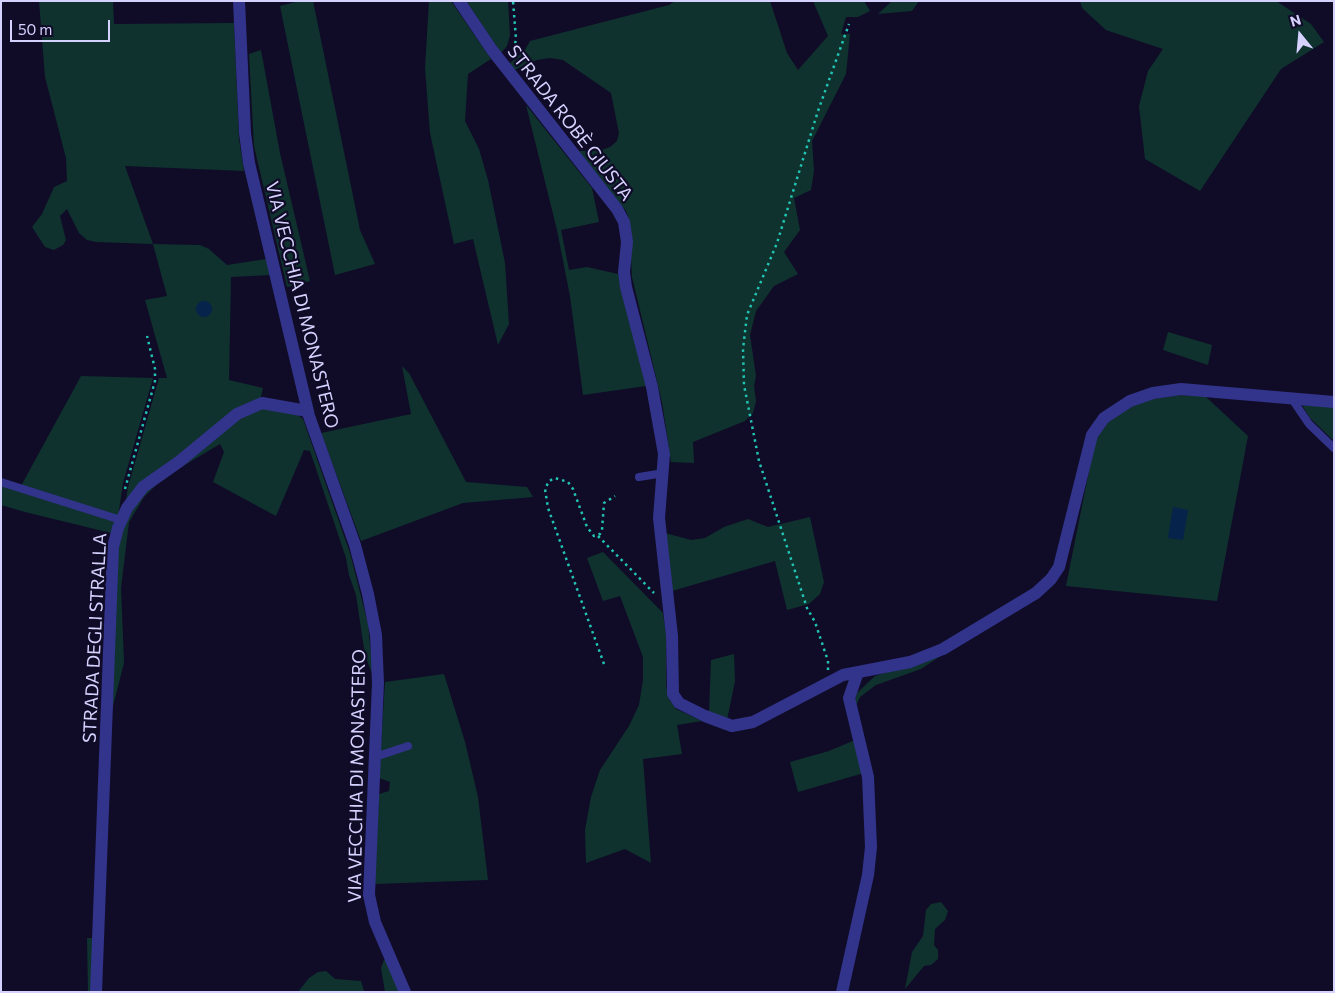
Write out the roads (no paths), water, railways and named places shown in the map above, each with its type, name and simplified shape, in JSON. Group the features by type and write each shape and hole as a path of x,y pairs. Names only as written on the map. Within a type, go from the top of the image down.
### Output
{"street":[{"name":"VIA VECCHIA DI MONASTERO","path":"239,1 248,154 307,411 353,540 370,600 378,664 370,900 375,922 405,992"},
{"name":"STRADA ROBÈ GIUSTA","path":"460,1 501,62 617,210 624,222 627,242 625,282 654,396 664,454 659,518 669,608 674,698 682,706 728,725 741,726 759,719 829,682 858,672 910,662 944,649 1025,600 1051,579 1062,559 1090,438 1098,425 1114,410 1145,396 1181,389 1334,402"},
{"name":"STRADA DEGLI STRALLA","path":"96,992 113,547 121,520 136,496 147,484 180,461 237,414 262,403 307,411"},
{"path":"842,992 868,875 871,847 868,777 849,698 858,672"}],"lane":[{"path":"1292,399 1309,424 1334,448"},
{"path":"639,477 664,473"},
{"path":"1,482 121,520"},
{"path":"375,757 408,746"}],"water":[{"path":"204,301 212,309 204,317 196,309"},
{"path":"1173,507 1188,510 1183,540 1168,538"}]}
